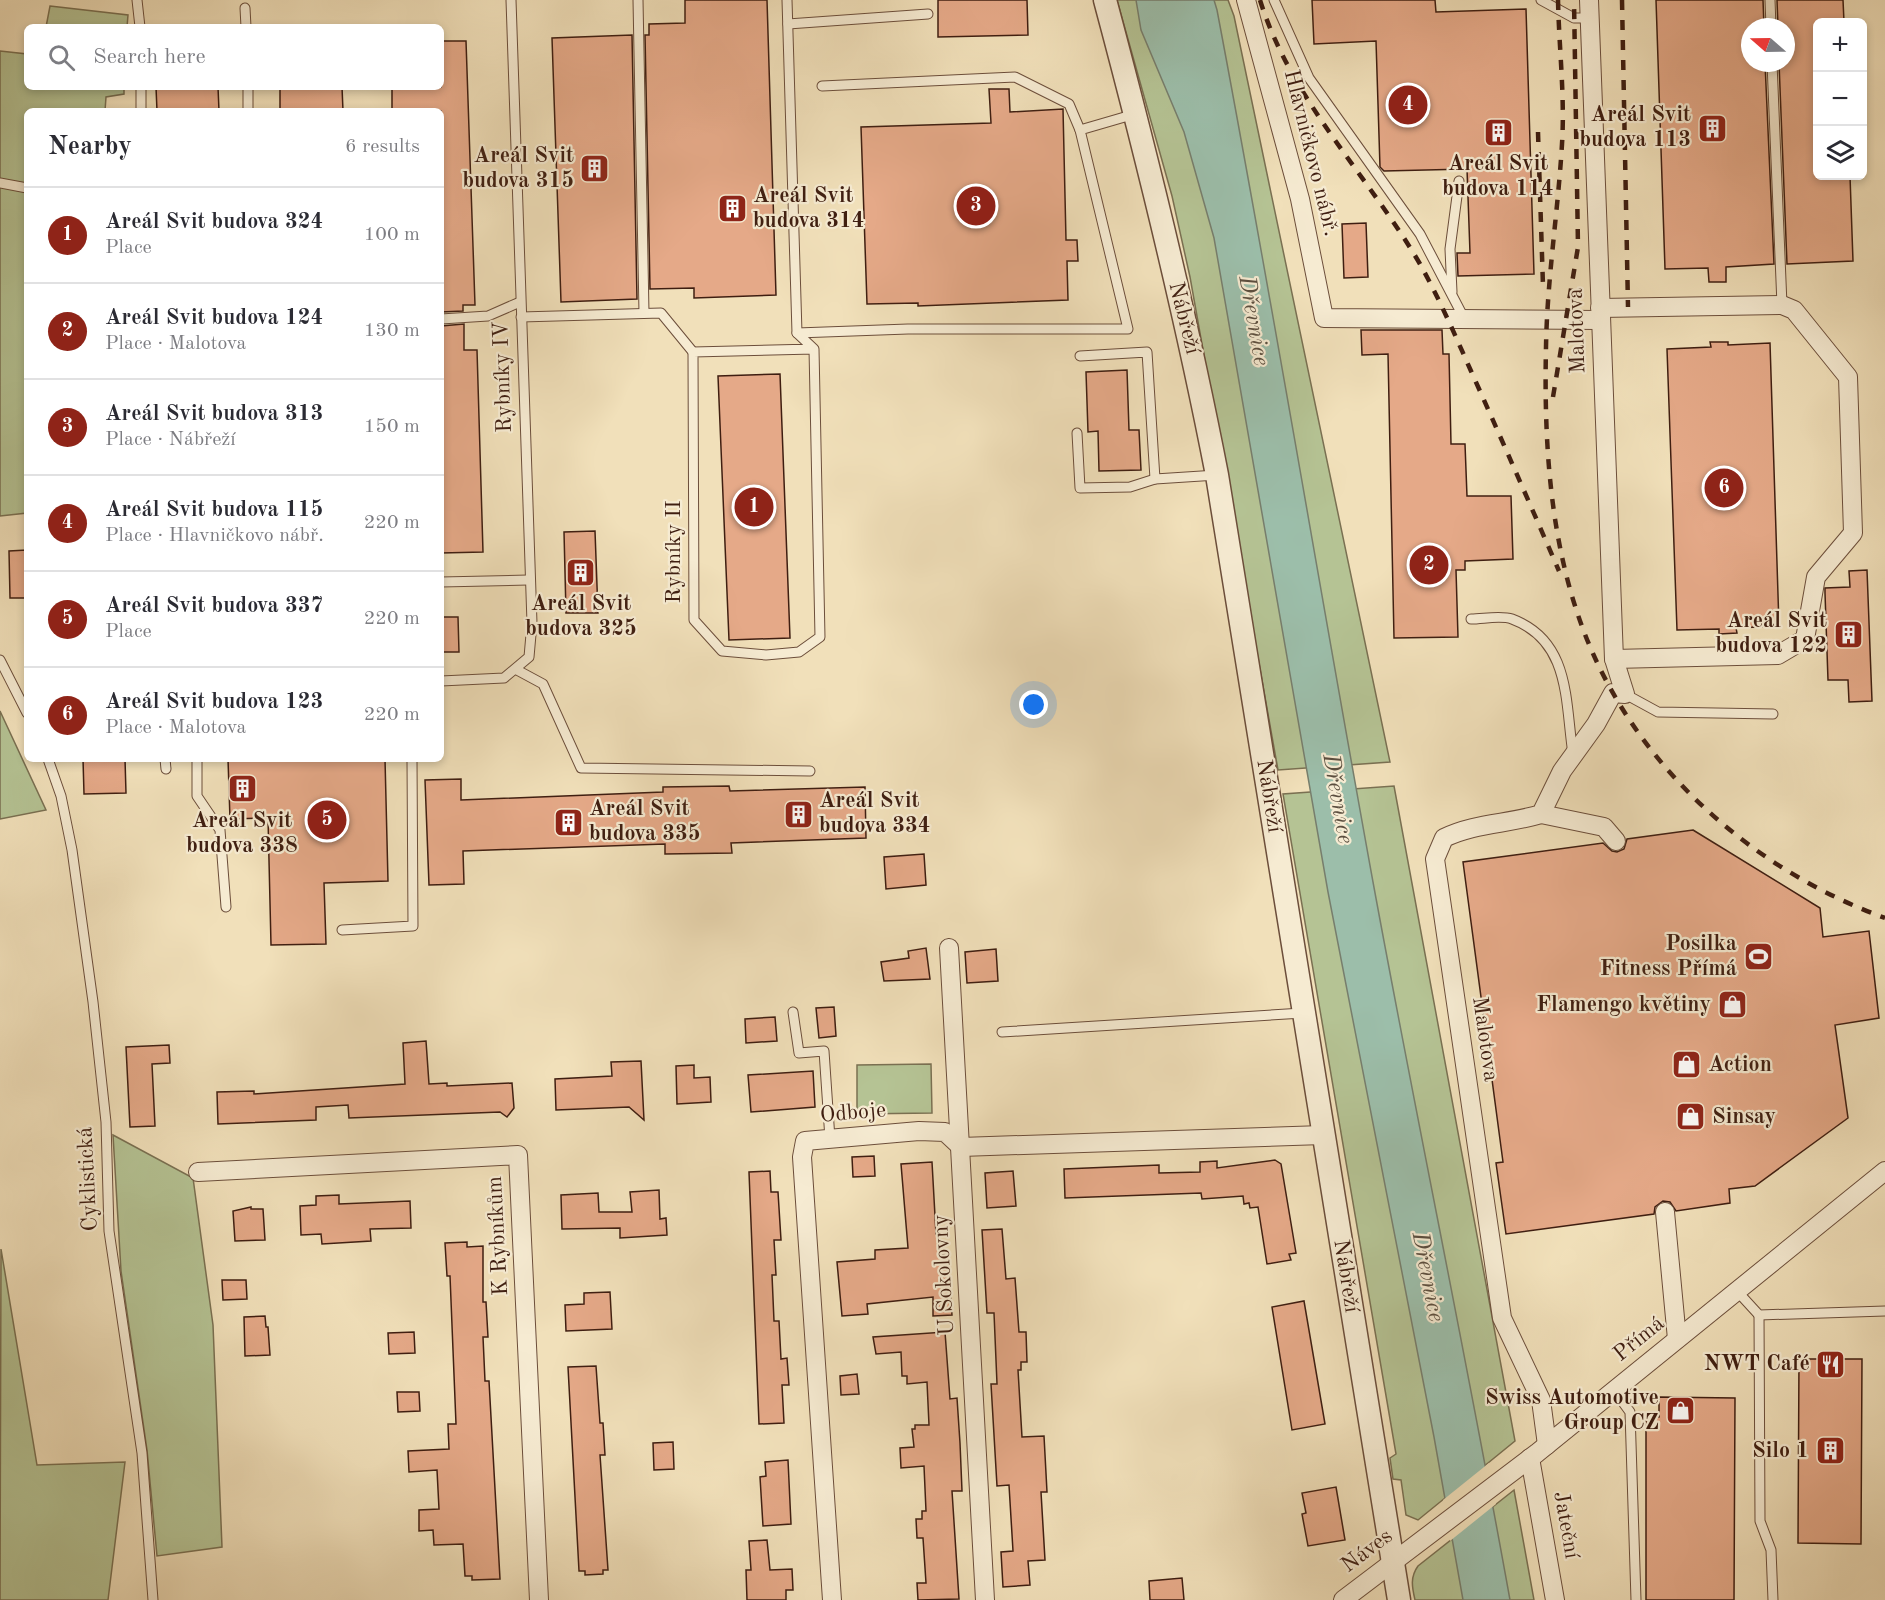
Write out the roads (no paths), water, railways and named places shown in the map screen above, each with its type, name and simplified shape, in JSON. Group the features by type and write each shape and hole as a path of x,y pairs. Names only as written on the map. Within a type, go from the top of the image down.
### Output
{"street":[{"name":"Nábřeží","path":"1105,0 1136,114 1197,369 1217,475 1399,1600"},
{"name":"Hlavničkovo nábř.","path":"1246,0 1300,199 1324,318 1465,320"},
{"name":"Malotova","path":"1589,0 1614,660 1625,694"},
{"path":"1465,320 1782,305 1794,310 1848,377 1853,533 1816,578 1805,639 1778,655 1614,660"},
{"path":"1616,841 1604,827 1541,814 1557,787 1562,771 1596,724 1613,693 1625,694"},
{"name":"Malotova","path":"1541,814 1513,823 1463,829 1444,838 1435,860 1502,1318 1541,1400 1547,1445"},
{"name":"U Sokolovny","path":"949,948 985,1600"},
{"name":"Odboje","path":"831,1600 802,1157 805,1141 919,1131 945,1132 961,1147"},
{"path":"961,1147 1323,1134"},
{"name":"K Rybníkům","path":"198,1172 518,1155 539,1600"},
{"name":"Přímá","path":"1422,1541 1547,1445 1885,1171"},
{"path":"1665,1212 1677,1339"},
{"name":"Jateční","path":"1530,1458 1555,1600"},
{"name":"Náves","path":"1342,1600 1392,1560 1422,1541"}],"lane":[{"path":"137,0 140,24"},
{"name":"Rybníky IV","path":"511,0 531,623 529,657 517,670"},
{"path":"638,0 644,313"},
{"path":"787,0 797,333 814,349"},
{"path":"1274,0 1309,78 1420,234 1465,320"},
{"path":"1541,0 1574,18 1590,18"},
{"path":"1770,0 1771,18"},
{"path":"245,8 246,24"},
{"path":"788,24 928,14"},
{"path":"1772,72 1782,305"},
{"path":"797,333 908,329 1128,329 1080,130 1070,104 1015,77 822,86"},
{"path":"141,90 141,108"},
{"path":"248,90 248,108"},
{"path":"1080,130 1136,114"},
{"path":"1452,296 1450,249 1459,181"},
{"path":"0,183 24,187"},
{"path":"444,318 488,316 520,302"},
{"path":"521,317 661,313 693,352 814,349"},
{"name":"Rybníky II","path":"693,352 694,620 722,651 766,655 799,652 820,637 814,349"},
{"path":"1080,356 1147,352 1155,479"},
{"path":"1077,433 1080,488 1130,487 1155,479 1217,475"},
{"path":"444,582 528,580"},
{"path":"1471,619 1511,618 1535,632 1551,646 1563,677 1573,756"},
{"path":"0,660 24,707"},
{"path":"444,681 504,678 517,670 543,684 581,768 810,771"},
{"path":"1625,694 1658,712 1773,714"},
{"name":"Cyklistická","path":"49,762 61,796 72,850 93,1002 106,1122 109,1231 142,1453 153,1600"},
{"path":"197,762 197,796 220,830 226,907"},
{"path":"342,930 413,926 412,762"},
{"path":"793,1012 799,1053 824,1051 830,1139"},
{"path":"1002,1032 1303,1013"},
{"path":"1737,1291 1759,1316 1760,1521 1771,1550 1773,1600"},
{"path":"1759,1316 1885,1311"},
{"path":"1614,1390 1630,1412 1636,1600"}],"water":[{"name":"Dřevnice","path":"1136,0 1214,0 1217,10 1373,882 1510,1600 1463,1600 1434,1437 1328,892 1214,238 1184,132 1141,30"}],"railway":[{"path":"1260,0 1291,71 1332,136 1399,231 1427,277 1559,571"},
{"path":"1558,0 1563,126 1550,271 1546,414 1554,514 1560,548 1577,612 1598,664 1625,713 1658,759 1696,800 1738,837 1784,869 1833,896 1885,918"},
{"path":"1553,397 1578,247 1574,0"},
{"path":"1622,0 1628,307"},
{"path":"1538,132 1543,286"}],"place":[{"name":"Areál Svit budova 115","path":"1408,105"},
{"name":"Areál Svit budova 113","path":"1712,128"},
{"name":"Areál Svit budova 114","path":"1498,132"},
{"name":"Areál Svit budova 315","path":"595,169"},
{"name":"Areál Svit budova 313","path":"976,206"},
{"name":"Areál Svit budova 314","path":"732,209"},
{"name":"Areál Svit budova 123","path":"1724,488"},
{"name":"Areál Svit budova 324","path":"754,507"},
{"name":"Areál Svit budova 124","path":"1429,565"},
{"name":"Areál Svit budova 325","path":"581,572"},
{"name":"Areál Svit budova 122","path":"1848,634"},
{"name":"Areál Svit budova 338","path":"242,789"},
{"name":"Areál Svit budova 334","path":"798,814"},
{"name":"Areál Svit budova 337","path":"327,820"},
{"name":"Areál Svit budova 335","path":"568,822"},
{"name":"Posilka Fitness Přímá","path":"1758,957"},
{"name":"Flamengo květiny","path":"1732,1005"},
{"name":"Action","path":"1687,1065"},
{"name":"Sinsay","path":"1691,1117"},
{"name":"NWT Café","path":"1831,1364"},
{"name":"Swiss Automotive Group CZ","path":"1680,1411"},
{"name":"Silo 1","path":"1830,1451"}]}
